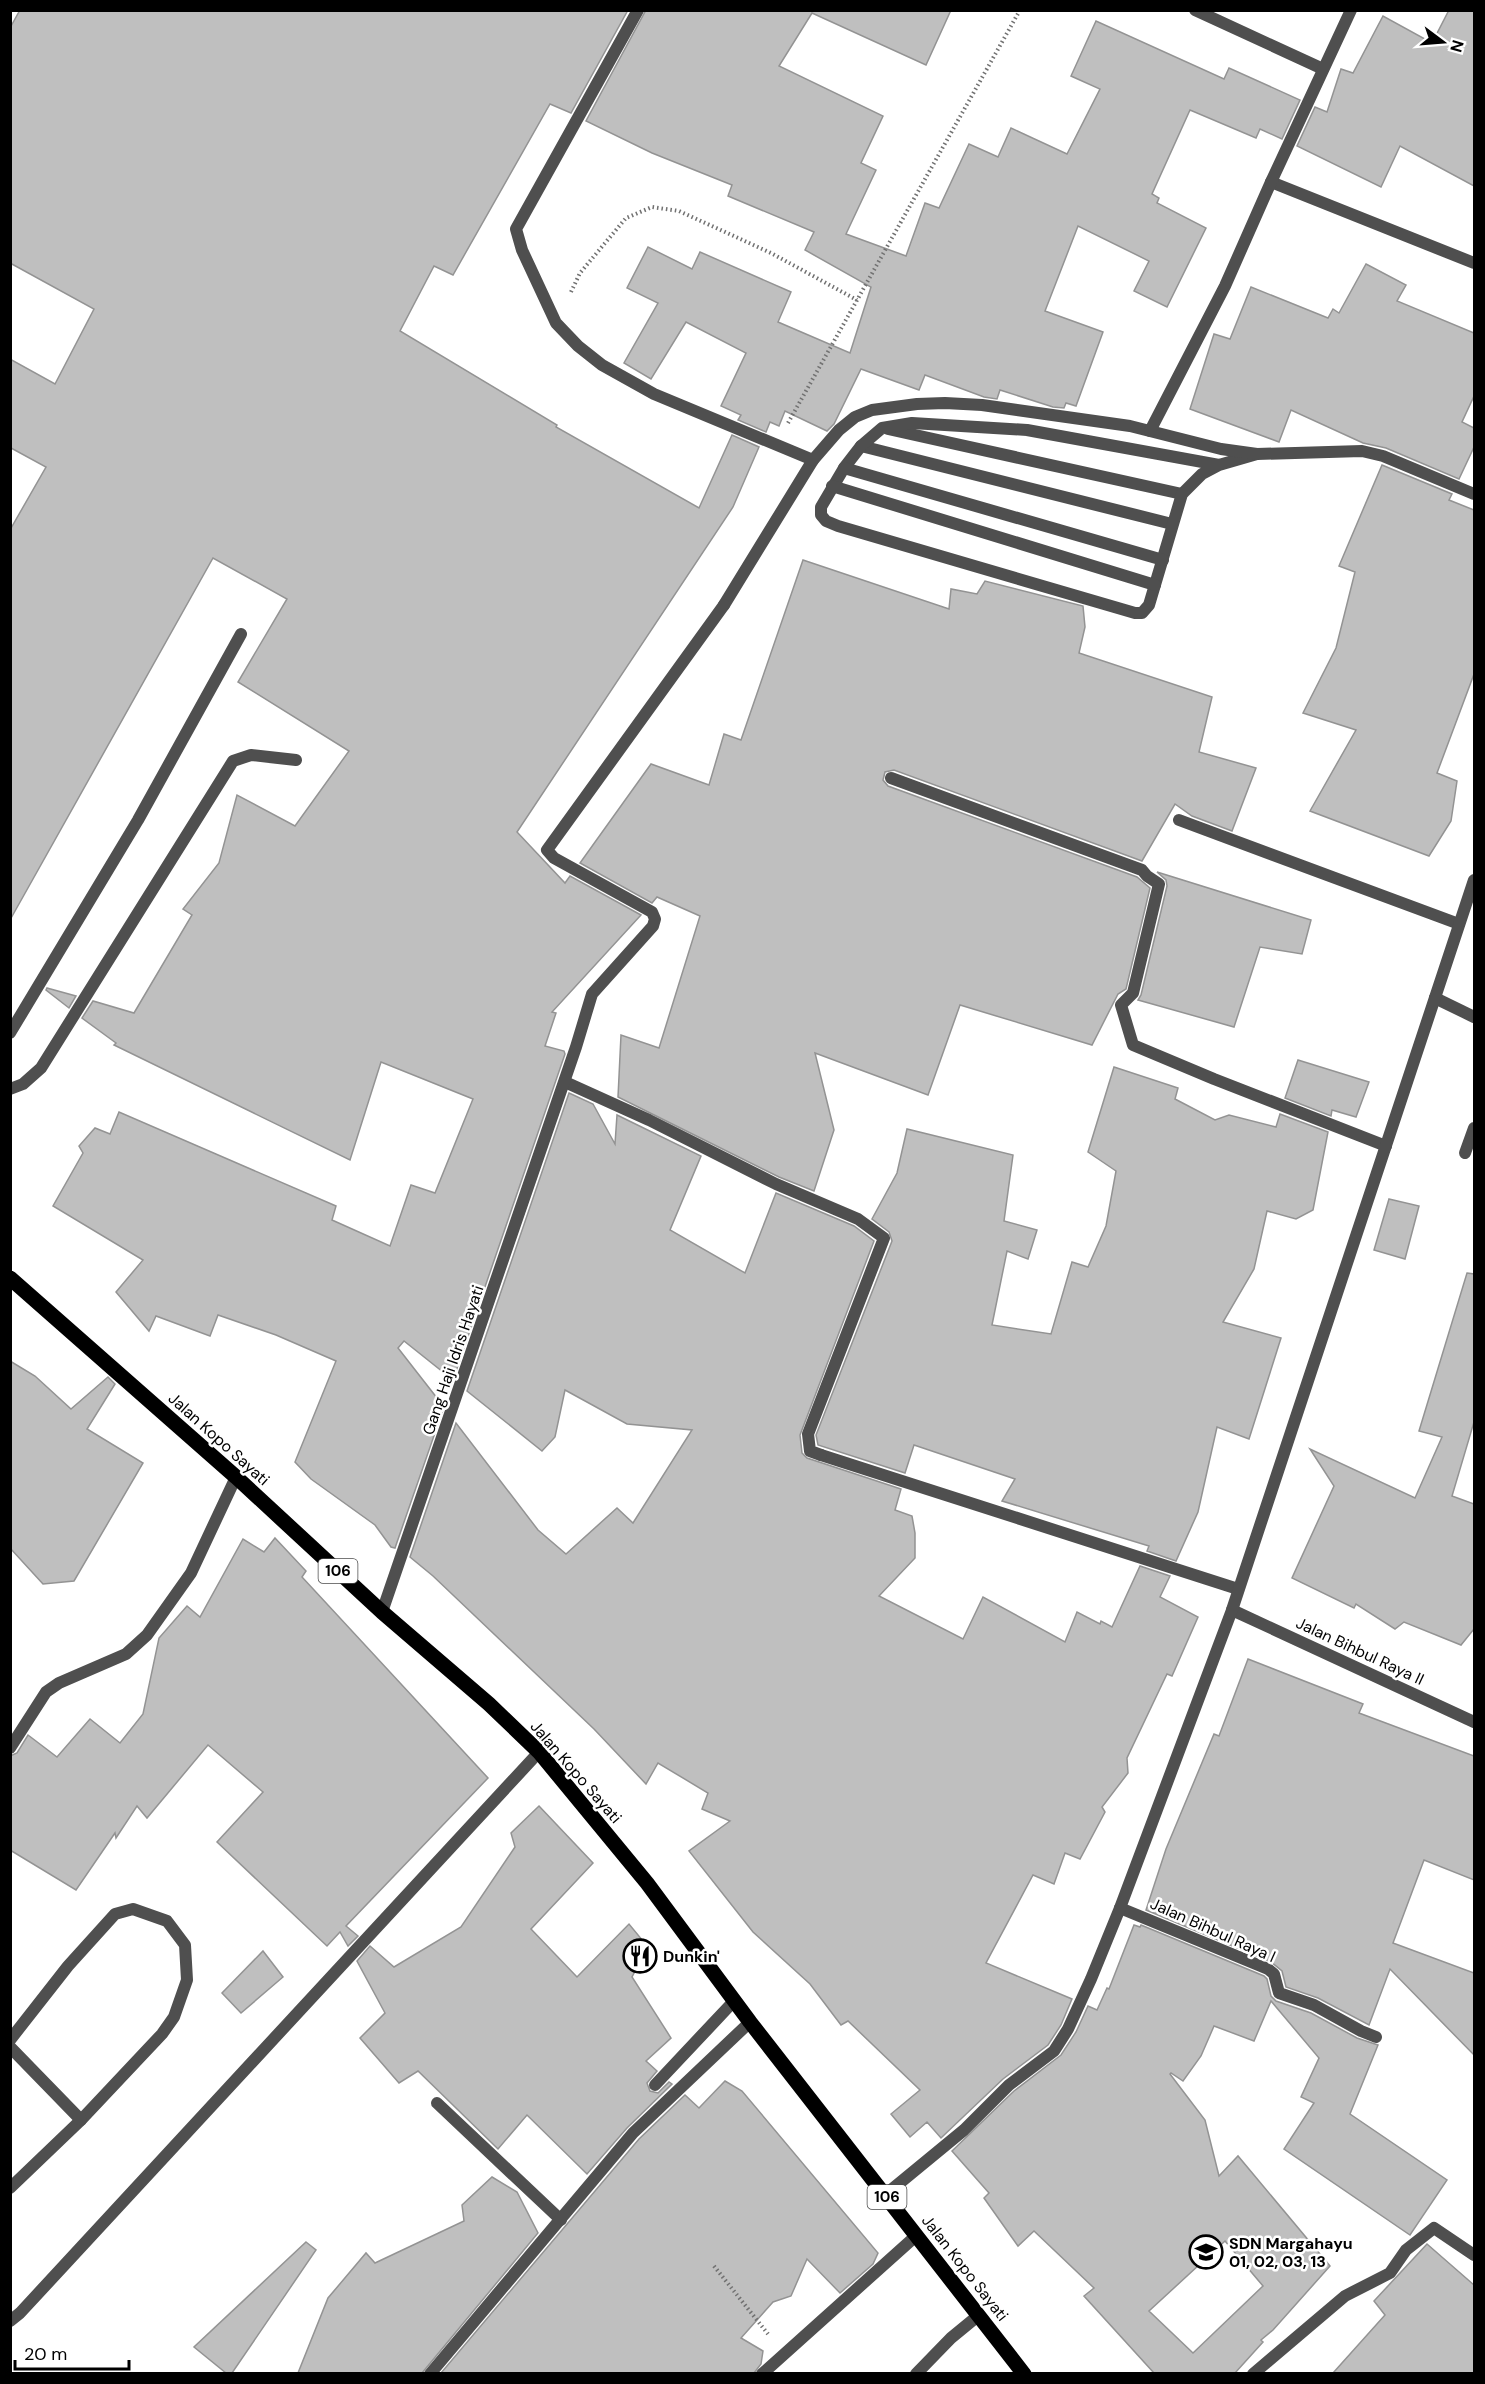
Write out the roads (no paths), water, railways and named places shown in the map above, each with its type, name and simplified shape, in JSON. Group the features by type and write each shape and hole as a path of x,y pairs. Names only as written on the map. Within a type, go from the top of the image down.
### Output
{"main road":[{"name":"Jalan Kopo Sayati","path":"10,1278 236,1477 382,1612 489,1704 539,1752 647,1884 750,2022 1024,2373"}],"street":[{"path":"638,10 516,229 522,250 556,323 578,346 602,365 654,393 813,460 839,430 855,417 872,410 917,404 982,405 1130,426 1221,449 1257,454 1362,451 1383,456 1474,494"},
{"path":"1195,10 1323,69"},
{"path":"1150,431 1225,286 1270,182 1351,10"},
{"path":"1270,182 1474,263"},
{"path":"1219,465 1027,430 912,423 882,428 861,446 832,486 821,507 821,514 826,521 838,526 1135,613 1142,613 1149,605 1182,494 1202,474 1219,465 1257,454"},
{"path":"882,428 1182,494"},
{"path":"861,446 1172,524"},
{"name":"Gang Haji Idris Hayati","path":"382,1612 565,1082 592,994 653,926 655,919 652,912 554,858 547,850 724,605 813,460"},
{"path":"844,468 1162,561"},
{"path":"832,486 1155,585"},
{"path":"10,1034 138,820 241,634"},
{"path":"10,1089 22,1084 41,1068 233,761 251,755 296,760"},
{"path":"891,778 1142,870 1159,884 1133,993 1121,1005 1132,1045 1386,1146"},
{"path":"1179,820 1459,924"},
{"path":"885,2195 964,2130 1009,2085 1054,2051 1068,2029 1120,1908 1232,1610 1474,880"},
{"path":"1436,998 1474,1017"},
{"path":"565,1082 649,1120 776,1184 858,1219 884,1238 808,1434 810,1450 1238,1589"},
{"path":"1465,1153 1474,1128"},
{"path":"10,1748 46,1692 59,1683 126,1653 147,1635 191,1573 236,1477"},
{"name":"Jalan Bihbul Raya II","path":"1232,1610 1474,1722"},
{"path":"10,2321 21,2313 243,2075 539,1752"},
{"name":"Jalan Bihbul Raya I","path":"1120,1908 1268,1969 1274,1974 1279,1993 1319,2007 1354,2028 1376,2037"},
{"path":"10,2040 68,1966 115,1914 133,1909 167,1921 185,1945 187,1980 174,2017 162,2034 81,2120 10,2188"},
{"path":"655,2085 734,2001"},
{"path":"430,2373 633,2133 750,2022"},
{"path":"10,2047 81,2120"},
{"path":"437,2103 561,2220"},
{"path":"1253,2373 1345,2296 1390,2273 1406,2250 1434,2228 1474,2255"},
{"path":"762,2373 917,2235"},
{"path":"916,2373 951,2338 979,2315"}],"place":[{"name":"Dunkin'","path":"640,1956"},
{"name":"SDN Margahayu 01, 02, 03, 13","path":"1206,2252"}]}
